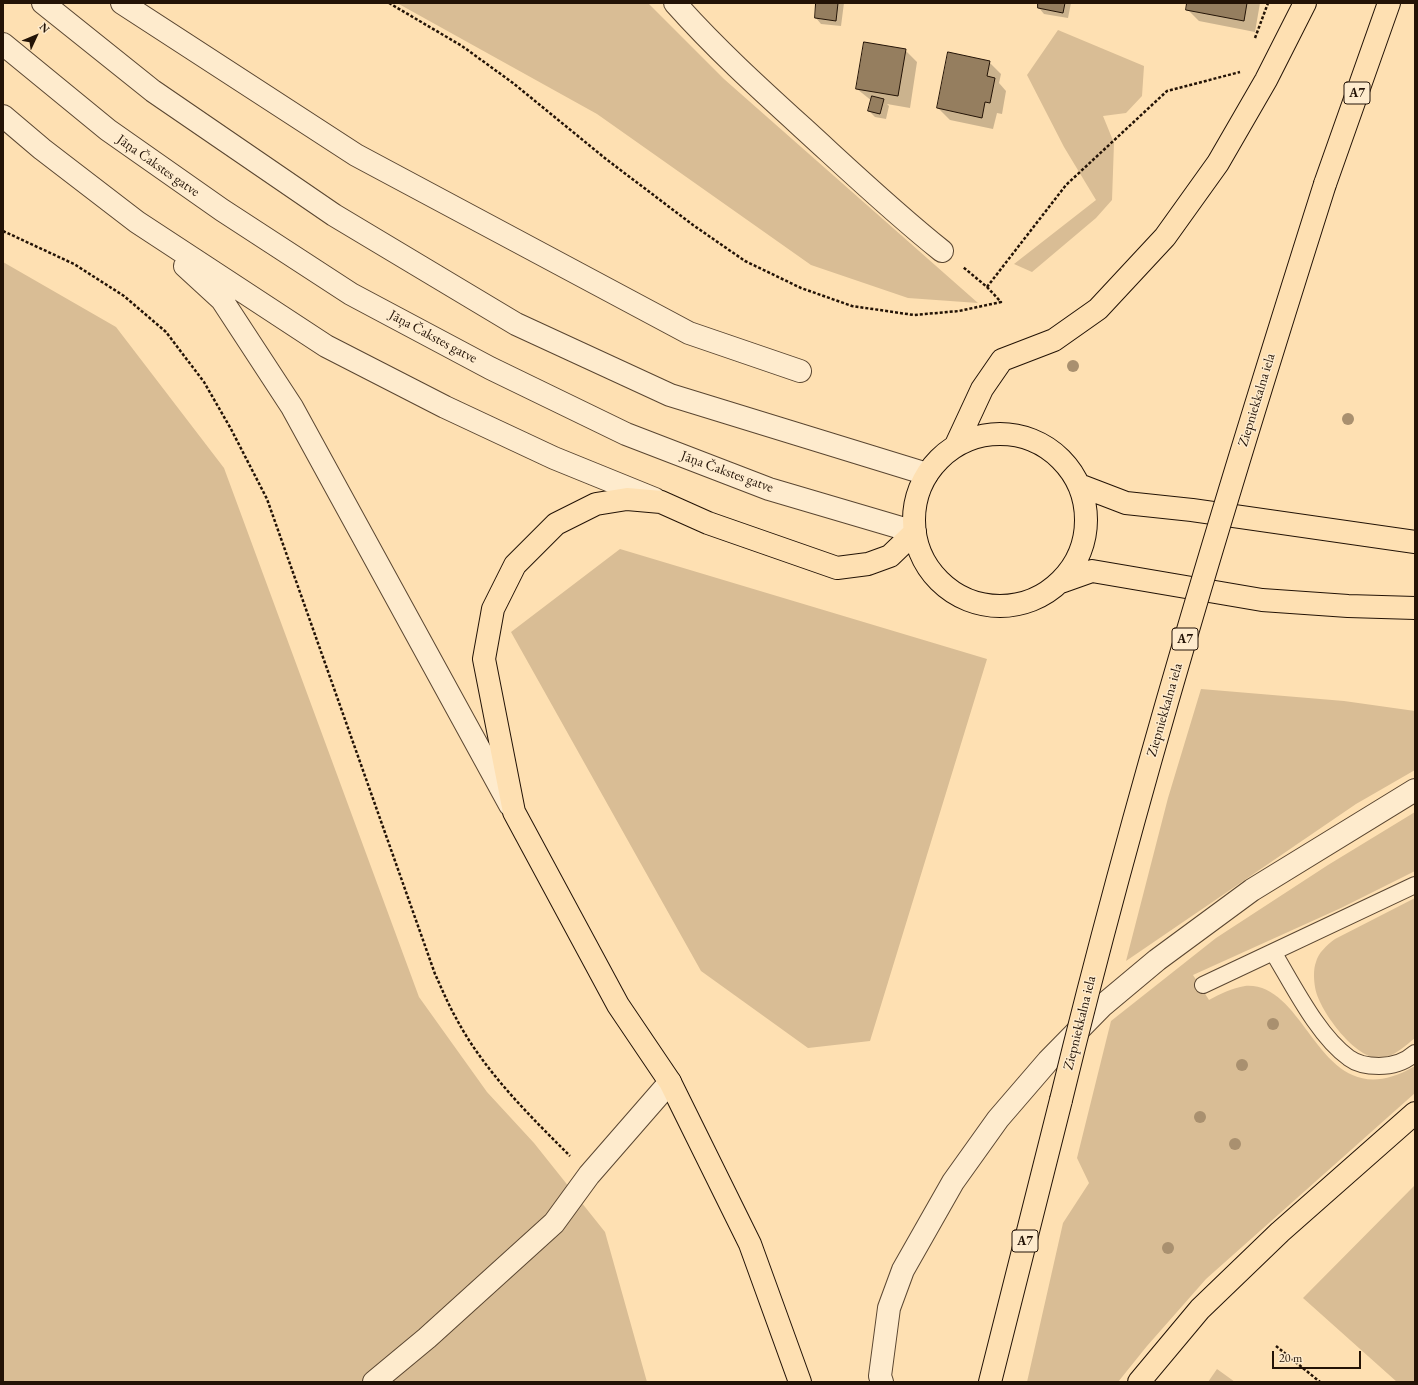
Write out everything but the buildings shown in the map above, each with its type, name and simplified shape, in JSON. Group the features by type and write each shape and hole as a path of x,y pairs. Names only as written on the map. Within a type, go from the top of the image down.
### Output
{"highway":[{"path":"956,445 982,389 1002,360 1054,340 1098,309 1165,237 1218,163 1266,80 1305,3"},
{"name":"Ziepniekkalna iela","path":"990,1382 1090,980 1176,671 1249,424 1325,184 1389,3"},
{"path":"996,433 1016,435 1030,439 1054,452 1069,467 1079,485 1086,505 1087,526 1082,547 1074,566 1060,582 1044,594 1024,603 1003,606 982,604 963,597 945,586 930,570 920,552 915,532 914,512 918,492 927,474 940,458 956,445 975,437 996,433"},
{"path":"1079,485 1126,503 1192,510 1415,542"},
{"path":"800,1382 750,1244 670,1082 618,1005 514,812 484,659 493,609 515,565 556,524 596,504 627,499 661,502 708,523 836,568 868,564 890,556 915,532"},
{"path":"1060,582 1092,571 1262,600 1348,606 1415,608"},
{"path":"1139,1382 1200,1309 1280,1232 1415,1113"}],"street":[{"path":"43,3 153,91 334,215 516,324 670,395 927,474"},
{"path":"122,3 356,155 689,333 800,371"},
{"path":"675,3 706,38 896,215 942,251"},
{"name":"Jāņa Čakstes gatve","path":"3,44 108,130 222,210 351,294 469,357 626,434 769,489 915,532"},
{"path":"3,116 42,149 137,222 326,346 445,407 554,458 661,502"},
{"path":"137,222 222,300 292,407 514,812"},
{"path":"882,1382 880,1376 889,1308 903,1270 953,1182 998,1119 1048,1061 1102,1006 1157,960 1252,890 1415,790"},
{"path":"374,1382 427,1338 554,1223 589,1175 670,1082"}],"lane":[{"path":"1203,985 1415,884"},
{"path":"1273,952 1309,1012 1335,1047 1350,1060 1370,1066 1391,1066 1410,1058 1415,1053"}],"path":[{"path":"389,3 462,46 514,83 606,159 693,225 745,260 801,288 852,306 914,315 959,311 1001,302 987,286 942,251"},
{"path":"987,286 1066,185 1167,91 1243,71"},
{"path":"3,231 74,264 124,296 166,332 204,382 231,429 267,499 428,954 456,1019 497,1077 533,1119 589,1175"},
{"path":"1276,1346 1320,1382"}],"shaded area":[{"path":"397,3 648,3 724,79 978,303 908,298 811,265 597,114"},
{"path":"1058,30 1144,66 1142,96 1126,113 1103,116 1114,143 1112,200 1096,218 1032,272 1014,264 1096,200 1064,147 1027,75"},
{"path":"3,262 116,327 224,468 419,997 487,1092 534,1143 605,1232 647,1382 3,1382"},
{"path":"620,549 987,659 870,1041 808,1048 701,971 511,632"},
{"path":"1201,689 1344,701 1415,711 1415,770 1356,804 1126,961 1168,798"},
{"path":"1415,812 1415,871 1341,908 1193,975 1209,1000 1222,993 1245,986 1267,990 1286,1004 1318,1046 1336,1064 1357,1077 1383,1079 1415,1066 1415,1093 1206,1279 1147,1346 1118,1382 1027,1382 1063,1223 1089,1183 1077,1158 1111,1021 1216,938 1328,865"},
{"path":"1415,898 1415,1038 1391,1055 1381,1058 1371,1057 1350,1043 1323,1008 1315,987 1315,965 1321,952 1335,939"},
{"path":"1415,1185 1415,1382 1397,1382 1303,1298"},
{"path":"1217,1369 1235,1382 1208,1382"}]}
